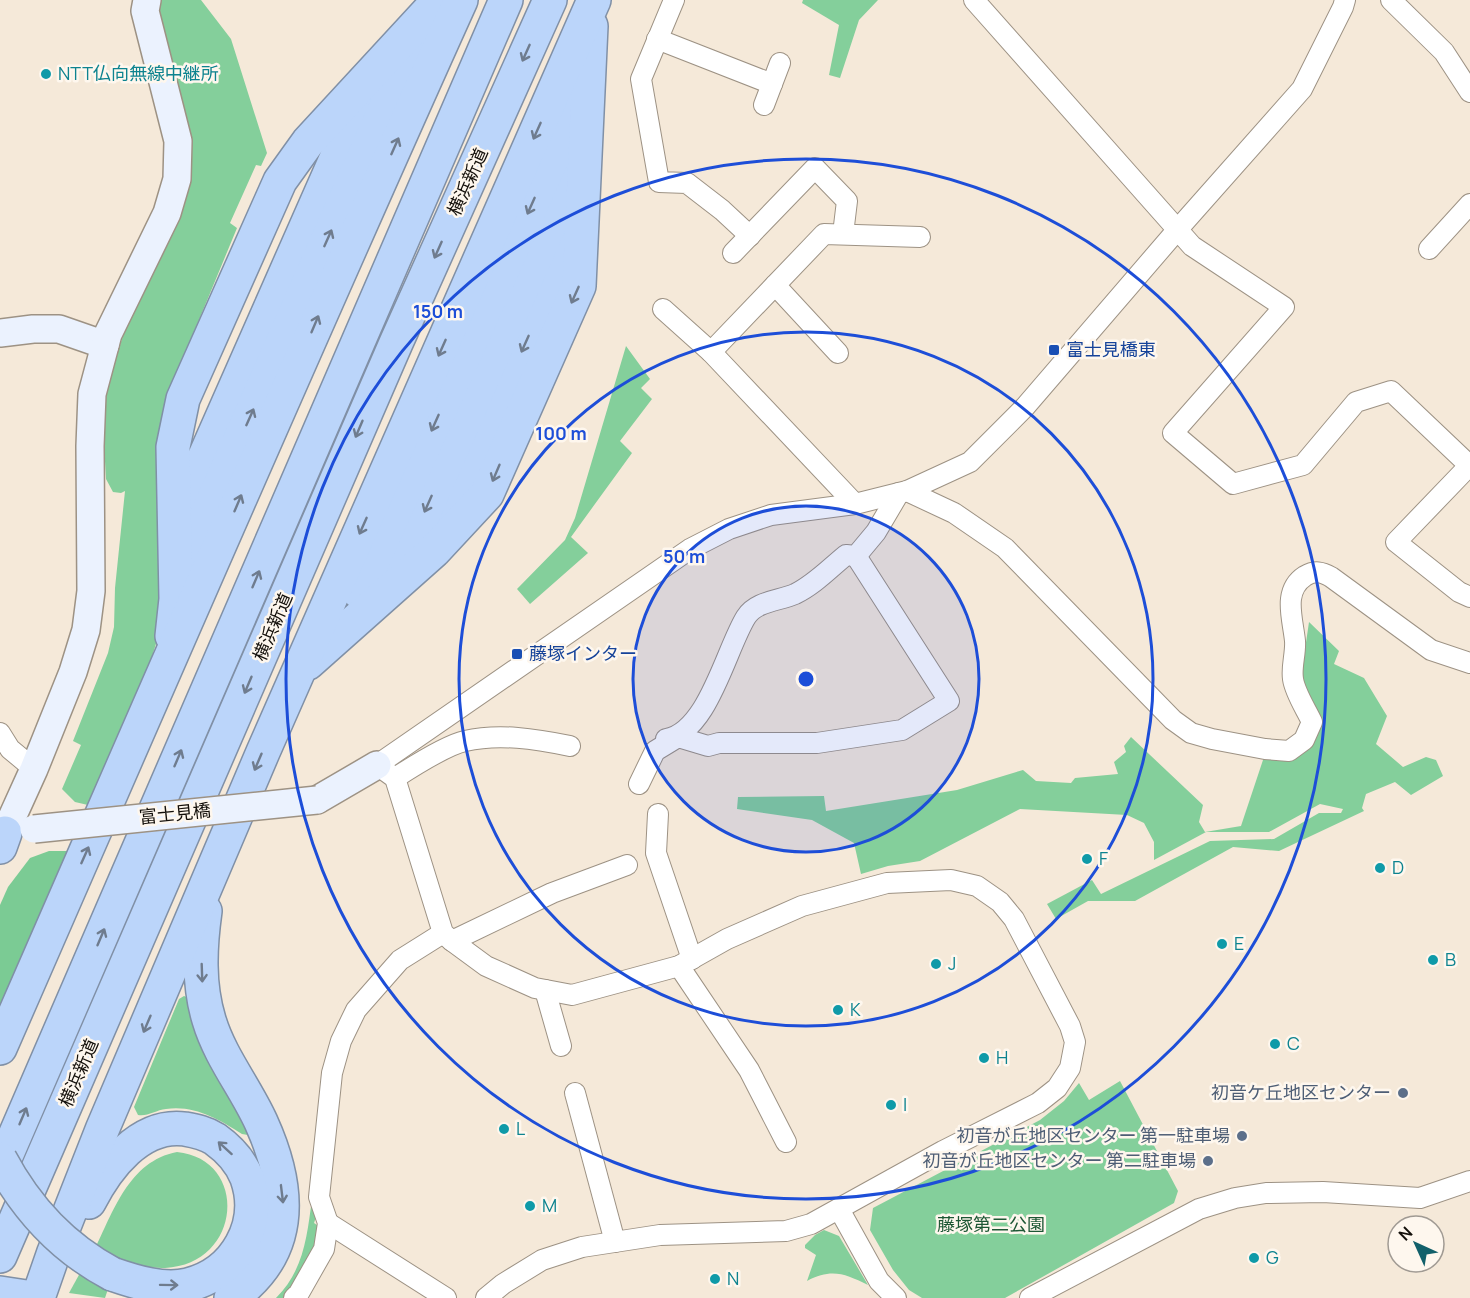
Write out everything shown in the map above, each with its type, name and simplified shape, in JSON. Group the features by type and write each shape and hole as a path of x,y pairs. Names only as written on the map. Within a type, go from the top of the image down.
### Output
{"highway":[{"path":"0,1048 320,313 461,0"},
{"name":"横浜新道","path":"0,1170 506,0"},
{"name":"横浜新道","path":"0,1256 396,343 550,0"},
{"path":"300,670 434,551 487,494 579,286 593,3"},
{"path":"39,1298 102,1130 262,752 593,3"},
{"path":"170,662 176,586 173,447 183,399 280,181 308,142 433,6"},
{"path":"176,586 433,6"},
{"path":"174,525 375,71"},
{"path":"340,635 589,76"},
{"path":"389,592 586,142"},
{"path":"220,854 202,936 201,980 216,1040 261,1122 278,1169 283,1205 281,1226 267,1262 256,1276 231,1298"},
{"path":"0,1033 53,928"},
{"path":"0,1159 19,1191 57,1236 93,1264 112,1274 151,1285 187,1285 213,1274 233,1257 242,1245 252,1212 251,1193 246,1175 226,1147 212,1137 196,1131 179,1128 160,1130 144,1137 116,1161 91,1198 39,1298"},
{"path":"0,1293 33,1298"}],"street":[{"path":"8,837 73,672 86,630 91,591 92,394 108,334 167,213 177,179 178,141 145,11 147,0"},
{"path":"674,0 641,79 659,182 687,183 722,210 750,236"},
{"path":"974,0 1192,246 1284,307 1173,433 1233,484 1303,465 1356,402 1391,391 1470,465 1396,542 1459,592 1470,597"},
{"path":"386,772 690,549 729,529 771,515 855,504 903,492 970,462 1024,408 1302,89 1345,0"},
{"path":"1390,0 1444,52 1470,92"},
{"path":"657,39 772,84"},
{"path":"764,105 780,63"},
{"path":"733,253 815,168 847,201 843,234"},
{"path":"1429,249 1470,204"},
{"path":"711,352 824,234 920,237"},
{"path":"775,285 838,353"},
{"path":"663,309 711,352 855,504"},
{"path":"0,333 59,329 105,345"},
{"path":"856,556 876,532 903,492"},
{"path":"903,492 954,513 1005,548 1173,720 1191,733 1265,749 1289,751 1304,740 1312,722 1293,679 1295,643 1290,608 1292,592 1299,580 1309,573 1320,571 1331,577 1431,650 1470,663"},
{"path":"639,784 656,751 678,737 697,717 717,682 736,635 748,614 764,603 795,594 846,555 856,556"},
{"path":"658,741 678,737 708,746 720,743 817,744 902,730 949,701 856,556"},
{"path":"0,733 10,749 34,769"},
{"path":"386,772 416,765 463,741 501,737 542,740 570,746"},
{"path":"386,772 447,937 486,966 534,988 572,995 685,962 727,939 802,906 887,883 951,880 977,886 1000,902 1014,919 1070,1026 1075,1042 1070,1068 1058,1088 1038,1103 943,1151 811,1224 786,1231 660,1235 582,1247 542,1260 503,1284 486,1298"},
{"name":"富士見橋","path":"8,837 316,800 386,772"},
{"path":"658,814 656,853 685,962 749,1070 786,1142"},
{"path":"294,1298 324,1249 328,1223 319,1197 332,1073 341,1041 356,1010 400,960 447,937 552,893 627,865"},
{"path":"546,990 561,1046"},
{"path":"575,1093 615,1242"},
{"path":"1030,1298 1199,1209 1235,1198 1266,1192 1323,1192 1420,1198 1470,1181"},
{"path":"839,1209 879,1281 896,1298"},
{"path":"328,1223 419,1291 446,1298"}],"green space":[{"path":"158,0 201,0 231,39 267,153 261,166 256,165 230,223 237,228 170,390 162,416 158,445 160,631 150,663 88,805 75,802 62,789 81,745 73,741 108,653 114,627 115,588 125,491 113,492 106,479 103,426 108,381 123,336 136,308 136,296 175,222"},
{"path":"803,0 878,0 859,20 840,78 829,75 839,25 802,3"},
{"path":"626,346 650,379 641,388 652,399 620,441 632,453 571,537 588,553 530,604 517,589 565,540 575,518"},
{"path":"1309,622 1339,651 1334,664 1364,678 1387,716 1376,744 1403,767 1426,757 1436,760 1443,776 1411,795 1395,782 1366,794 1362,808 1364,811 1279,851 1233,847 1135,901 1088,901 1056,919 1047,904 1092,880 1101,894 1210,841 1274,839 1319,813 1341,813 1343,809 1320,804 1269,832 1206,832 1154,860 1154,842 1144,823 1127,815 1020,809 920,861 888,866 861,874 854,843 812,820 737,809 738,797 824,796 826,811 957,790 1023,770 1036,781 1071,783 1075,778 1118,774 1114,762 1126,752 1124,746 1131,737 1203,805 1199,822 1205,832 1241,826 1264,757 1300,751 1304,689 1301,677"},
{"path":"49,851 69,851 0,1009 0,905 8,887 30,858"},
{"path":"184,996 189,998 249,1131 248,1135 196,1111 177,1108 138,1115 134,1107 179,999"},
{"name":"藤塚第二公園","path":"1120,1081 1178,1191 1174,1203 1005,1298 922,1298 909,1290 893,1270 870,1230 873,1208 1040,1120 1064,1101 1079,1083 1089,1100"},
{"path":"177,1152 200,1159 216,1173 225,1191 227,1211 222,1231 210,1249 191,1262 165,1268 138,1265 94,1251 116,1205 135,1177 160,1157"},
{"path":"312,1199 319,1208 314,1223 317,1225 317,1242 283,1298 276,1298 293,1276 303,1252"},
{"path":"824,1230 839,1236 868,1285 838,1274 824,1275 807,1281 816,1255 805,1248 805,1245"},
{"path":"80,1273 108,1289 105,1298 69,1293"}],"place":[{"name":"NTT仏向無線中継所","path":"46,74"},
{"name":"富士見橋東","path":"1054,350"},
{"name":"藤塚インター","path":"517,654"},
{"name":"F","path":"1087,859"},
{"name":"D","path":"1380,868"},
{"name":"E","path":"1222,944"},
{"name":"B","path":"1433,960"},
{"name":"J","path":"936,964"},
{"name":"K","path":"838,1010"},
{"name":"C","path":"1275,1044"},
{"name":"H","path":"984,1058"},
{"name":"初音ケ丘地区センター","path":"1403,1093"},
{"name":"I","path":"891,1105"},
{"name":"L","path":"504,1129"},
{"name":"初音が丘地区センター 第一駐車場","path":"1242,1136"},
{"name":"初音が丘地区センター 第二駐車場","path":"1208,1161"},
{"name":"M","path":"530,1206"},
{"name":"G","path":"1254,1258"},
{"name":"N","path":"715,1279"}]}
